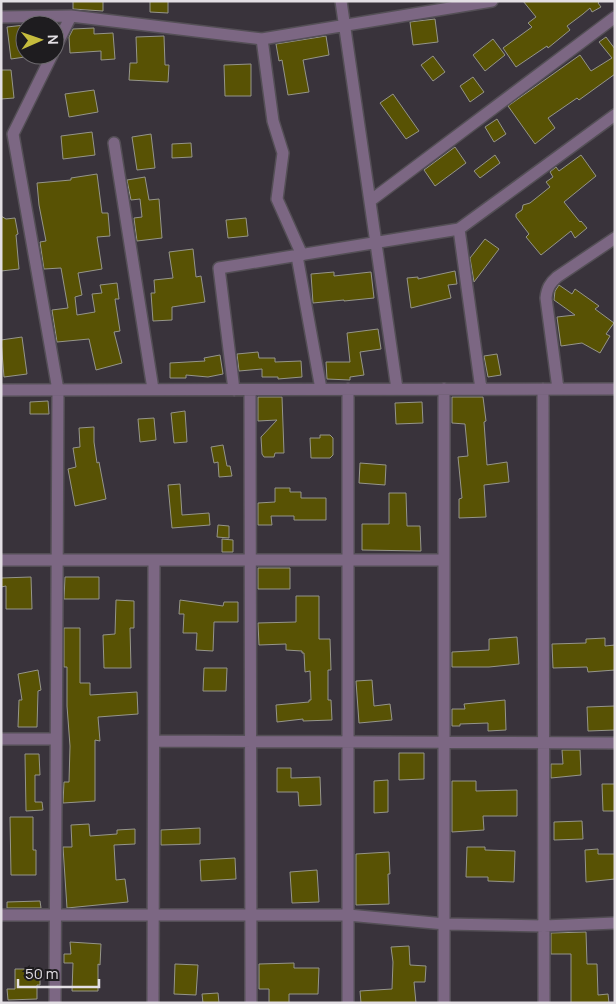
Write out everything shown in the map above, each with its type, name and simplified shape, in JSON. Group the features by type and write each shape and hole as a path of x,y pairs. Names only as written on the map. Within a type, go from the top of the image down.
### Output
{"street":[{"path":"340,1 397,389"},
{"path":"1,17 71,16 262,39 492,1"},
{"path":"65,28 71,16"},
{"path":"370,201 615,17"},
{"path":"262,39 273,121 283,153 276,199 299,255 321,389"},
{"path":"46,65 7,134 58,390 55,1003"},
{"path":"234,390 219,268 459,229 615,115"},
{"path":"114,143 152,390"},
{"path":"459,229 481,389"},
{"path":"558,389 546,290 557,277 615,238"},
{"path":"348,389 348,1003"},
{"path":"444,389 444,1003"},
{"path":"543,389 544,1003"},
{"path":"1,390 615,389"},
{"path":"250,390 251,1003"},
{"path":"1,560 444,560"},
{"path":"153,1003 154,560"},
{"path":"1,739 56,739"},
{"path":"154,741 615,742"},
{"path":"1,915 348,915 445,924 544,926 615,924"}],"building":[{"path":"73,1 103,1 103,11 73,9"},
{"path":"150,1 168,1 168,13 150,12"},
{"path":"523,1 600,1 598,3 601,7 592,12 590,8 567,26 570,30 548,48 547,46 516,67 503,48 532,27 528,23 536,17"},
{"path":"435,19 438,42 413,45 410,22"},
{"path":"15,26 15,58 11,59 7,27"},
{"path":"94,28 94,34 113,33 115,59 101,60 101,51 70,53 69,37 73,29"},
{"path":"164,36 165,65 169,65 168,82 129,80 130,63 137,63 136,37"},
{"path":"326,36 329,55 303,60 309,92 288,95 282,60 279,61 276,44"},
{"path":"606,37 615,49 615,74 579,100 577,98 548,118 555,128 535,144 508,106 580,55 591,71 612,58 599,42"},
{"path":"493,39 505,55 485,71 473,55"},
{"path":"433,56 445,72 433,81 421,65"},
{"path":"251,64 251,96 225,96 224,65"},
{"path":"1,70 11,70 14,98 1,99"},
{"path":"473,77 484,92 470,102 460,86"},
{"path":"94,90 98,112 69,117 65,94"},
{"path":"393,94 419,131 406,139 380,103"},
{"path":"497,119 506,134 494,142 485,127"},
{"path":"92,132 95,155 63,159 61,136"},
{"path":"151,134 155,168 137,170 132,137"},
{"path":"191,143 192,157 172,158 172,144"},
{"path":"455,147 466,163 435,186 424,170"},
{"path":"495,155 500,163 480,178 474,171"},
{"path":"581,155 596,176 564,202 587,228 575,238 571,231 541,255 526,237 529,234 516,217 516,214 522,210 523,205 530,203 550,187 546,182 553,177 550,172 556,167 559,171"},
{"path":"97,174 102,213 108,213 110,236 97,237 102,269 78,273 82,295 75,297 77,315 95,312 92,294 102,293 100,285 117,283 119,299 115,299 120,331 114,332 122,363 96,370 89,339 57,342 52,310 68,308 61,268 44,269 40,242 46,241 37,183 71,180 71,178"},
{"path":"145,177 149,200 159,199 162,238 137,241 134,218 142,217 140,199 131,200 127,180"},
{"path":"1,216 6,219 15,218 18,234 16,235 19,269 1,271"},
{"path":"246,218 248,236 228,238 226,220"},
{"path":"485,239 499,249 474,282 470,258"},
{"path":"193,249 196,277 201,276 205,302 172,307 172,320 153,321 151,293 155,293 154,280 173,278 169,252"},
{"path":"455,271 457,284 448,285 451,298 411,308 407,278 418,277 418,279"},
{"path":"334,272 334,276 371,272 374,298 313,303 311,274"},
{"path":"559,285 572,294 575,289 599,306 595,309 614,323 606,334 610,336 600,353 582,343 561,346 557,317 575,315 554,300 555,291"},
{"path":"378,329 381,349 360,352 364,375 350,377 350,380 327,379 326,362 350,362 347,333"},
{"path":"22,337 27,374 4,377 1,340"},
{"path":"258,352 259,358 275,358 275,362 301,361 302,377 278,379 278,377 262,377 262,369 239,371 237,354"},
{"path":"497,354 501,375 488,377 484,356"},
{"path":"220,355 223,374 208,377 186,375 186,378 170,378 170,363 205,361 204,358"},
{"path":"258,397 282,397 284,453 275,453 274,457 264,457 262,454 261,437 277,420 258,421"},
{"path":"452,397 483,397 486,421 484,422 487,465 507,462 509,482 484,485 486,517 459,518 459,499 462,498 458,457 468,456 465,424 452,423"},
{"path":"48,401 49,414 30,414 30,402"},
{"path":"422,402 423,423 396,424 395,403"},
{"path":"185,411 187,442 174,443 171,413"},
{"path":"154,418 156,440 140,442 138,419"},
{"path":"94,427 97,463 99,462 106,499 75,506 68,469 76,467 73,448 80,447 79,428"},
{"path":"320,435 330,435 333,438 333,455 330,458 311,458 310,438 320,438"},
{"path":"223,445 227,466 230,466 232,476 219,477 218,462 214,463 211,447"},
{"path":"360,463 386,465 385,485 359,483"},
{"path":"180,484 182,515 209,513 210,525 172,528 168,485"},
{"path":"275,488 290,488 290,492 301,492 301,498 326,498 326,520 294,520 294,516 271,516 272,525 258,525 258,503 275,502"},
{"path":"389,493 406,493 407,526 420,526 421,551 362,550 362,524 389,524"},
{"path":"218,525 229,526 229,538 217,537"},
{"path":"222,539 233,540 233,552 222,552"},
{"path":"258,568 290,568 290,589 258,589"},
{"path":"31,577 32,609 6,609 6,586 1,587 1,578"},
{"path":"65,577 99,577 99,599 64,599"},
{"path":"296,596 319,596 319,639 330,639 331,670 328,670 328,700 331,700 332,720 303,721 303,719 277,722 276,705 309,702 311,700 310,671 305,672 304,653 302,651 286,650 286,644 259,645 258,623 296,622"},
{"path":"116,600 134,601 134,628 130,628 131,668 104,668 103,635 115,634"},
{"path":"180,600 223,606 224,602 238,602 238,622 214,622 213,651 196,650 197,633 183,633 184,614 179,614"},
{"path":"64,628 80,628 80,683 90,683 90,695 137,692 138,714 98,717 100,741 95,740 95,801 63,803 64,782 69,782 70,746 67,667 64,667"},
{"path":"517,637 519,664 489,667 452,667 452,652 489,650 489,639"},
{"path":"605,638 605,646 615,645 615,670 588,672 587,667 553,668 552,644 586,643 586,639"},
{"path":"204,668 227,668 226,691 203,691"},
{"path":"38,670 41,690 38,691 37,727 18,727 19,700 22,700 18,674"},
{"path":"372,680 374,706 390,704 392,720 359,723 356,681"},
{"path":"505,700 506,730 488,731 488,723 452,726 452,709 465,709 464,704"},
{"path":"615,706 615,730 588,731 587,707"},
{"path":"562,750 580,750 581,775 551,778 551,764 563,764"},
{"path":"399,753 424,753 424,779 399,780"},
{"path":"25,754 39,754 40,775 35,775 35,802 42,802 43,810 26,811"},
{"path":"277,768 291,768 291,778 320,777 321,805 299,806 298,792 277,792"},
{"path":"388,780 388,812 374,813 374,781"},
{"path":"452,781 476,781 476,791 517,790 517,816 483,816 484,830 452,832"},
{"path":"602,784 615,784 615,811 603,811"},
{"path":"10,817 33,817 33,850 36,850 36,875 11,875"},
{"path":"582,821 583,839 554,840 554,822"},
{"path":"89,824 90,836 117,834 117,830 135,829 135,844 114,845 116,880 125,879 128,902 67,908 63,847 72,847 71,825"},
{"path":"200,828 200,844 161,845 161,830"},
{"path":"467,847 515,851 514,882 488,881 488,877 466,877"},
{"path":"598,849 598,854 615,854 615,879 586,882 585,850"},
{"path":"389,852 389,904 356,905 356,854"},
{"path":"235,858 236,879 201,881 200,860"},
{"path":"317,870 319,902 292,903 290,872"},
{"path":"40,901 41,908 7,908 7,902"},
{"path":"586,932 587,964 597,964 598,995 608,994 609,1003 571,1003 571,954 551,954 551,933"},
{"path":"70,942 101,944 100,965 98,964 98,991 72,991 73,963 64,963 64,954 71,954"},
{"path":"409,946 410,965 426,966 425,982 414,982 416,1003 361,1003 360,991 392,989 393,962 391,947"},
{"path":"294,963 294,968 319,968 318,994 289,994 289,1003 269,1003 269,989 259,989 259,964"},
{"path":"175,964 198,965 196,995 174,994"},
{"path":"15,969 40,969 40,985 37,985 37,999 8,1000 7,989 15,989"},
{"path":"218,993 219,1003 203,1003 202,994"}]}
